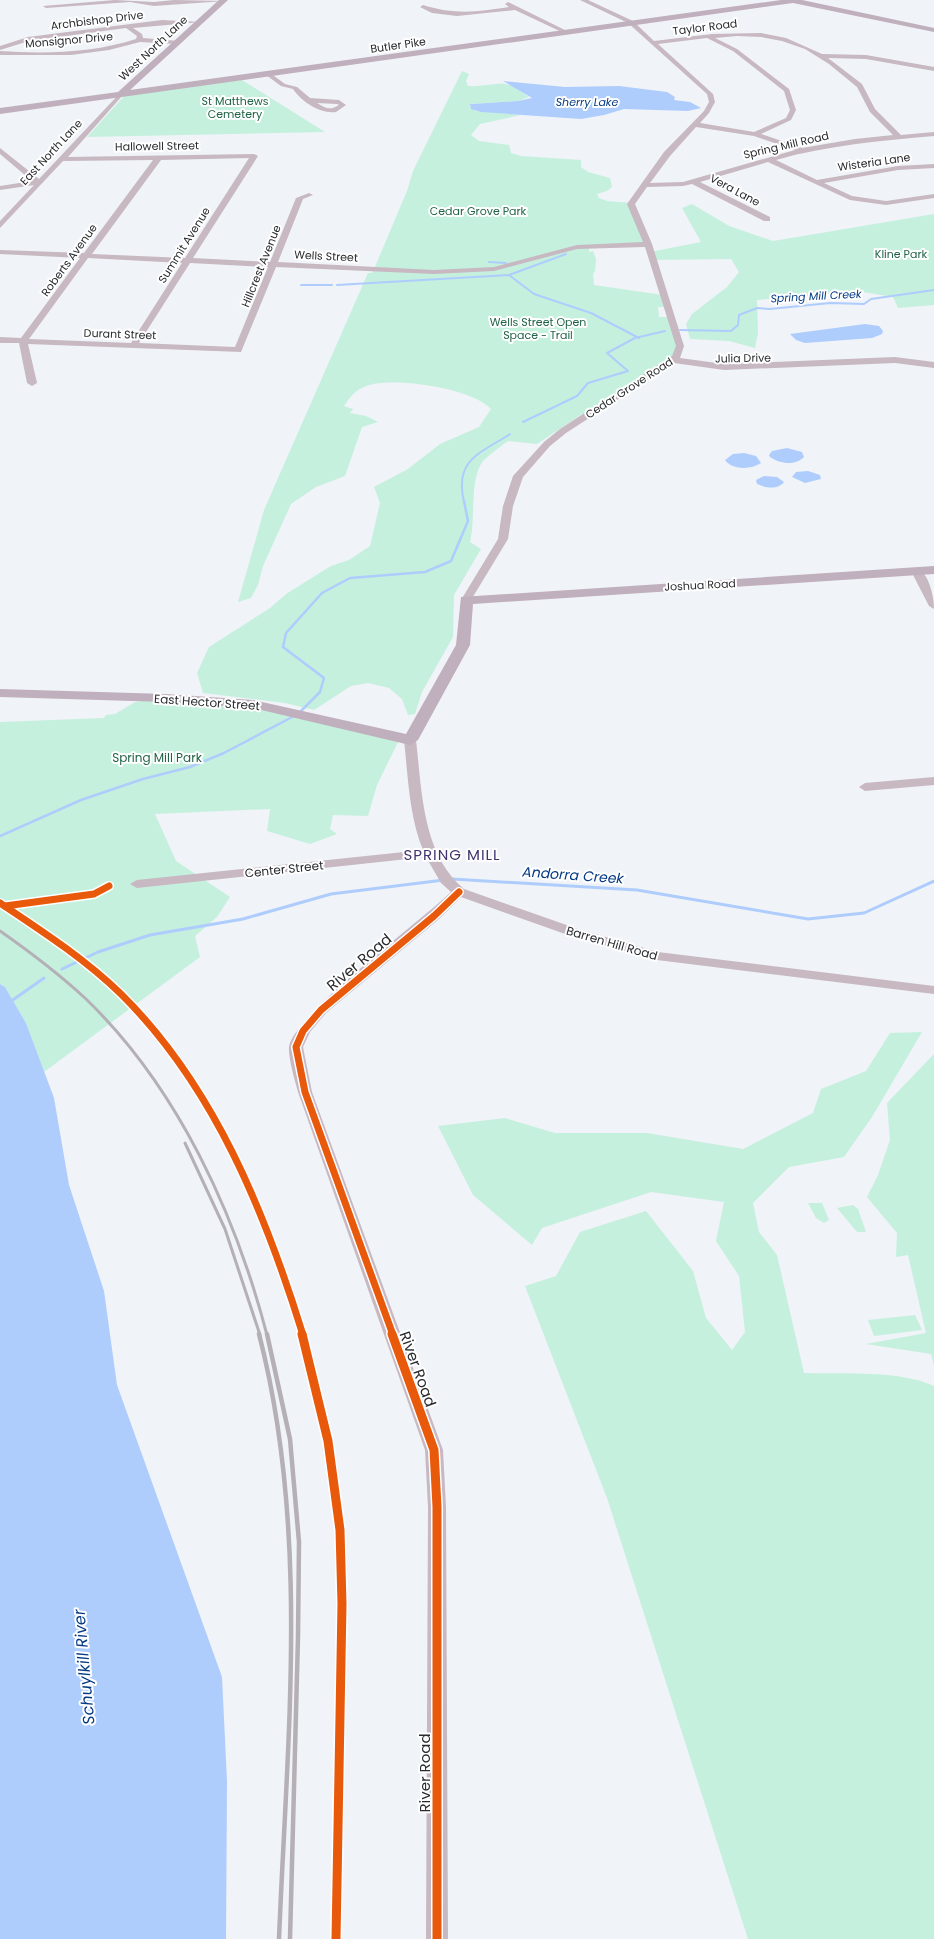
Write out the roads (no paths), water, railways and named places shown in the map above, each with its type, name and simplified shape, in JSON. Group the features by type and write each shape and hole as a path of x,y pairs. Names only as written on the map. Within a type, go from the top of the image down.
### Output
{"main road":[{"path":"792,0 934,30"},
{"name":"Butler Pike","path":"0,111 798,0"},
{"name":"West North Lane","path":"121,94 223,1"},
{"name":"Joshua Road","path":"466,600 934,570"},
{"name":"Cedar Grove Road","path":"410,740 463,645 466,600"},
{"name":"East Hector Street","path":"0,693 230,702 279,709 410,740"}],"street":[{"path":"46,6 128,0 154,4 191,0 223,1"},
{"path":"501,0 568,33"},
{"path":"583,0 632,24"},
{"path":"423,7 438,14 458,15 515,8"},
{"name":"Archbishop Drive","path":"0,48 28,39 175,21 198,22"},
{"name":"Cedar Grove Road","path":"466,600 503,539 508,506 518,476 547,444 563,431 671,362 680,346 648,244 631,204 667,154 696,125 710,106 710,94 632,24"},
{"name":"Monsignor Drive","path":"128,27 140,35 140,40"},
{"name":"Taylor Road","path":"653,44 731,34 757,34 794,41 823,56 863,89 870,106 898,136"},
{"path":"709,37 735,50 787,90 793,110 789,119 755,134"},
{"name":"Monsignor Drive","path":"0,53 50,55 122,46 140,40 176,42"},
{"path":"823,56 858,55 878,57 934,70"},
{"path":"268,74 283,85 295,88 308,100"},
{"name":"East North Lane","path":"0,226 38,182 121,94"},
{"path":"696,125 755,134 802,150"},
{"name":"Spring Mill Road","path":"645,185 678,185 802,150 898,136 934,134"},
{"path":"0,150 38,182"},
{"name":"Hallowell Street","path":"60,159 254,156"},
{"name":"Summit Avenue","path":"133,346 254,156"},
{"name":"Roberts Avenue","path":"23,341 158,157"},
{"path":"768,159 850,198 886,203 934,196"},
{"name":"Wisteria Lane","path":"817,182 898,168 934,166"},
{"name":"Vera Lane","path":"693,180 767,219"},
{"path":"0,188 38,182"},
{"name":"Hillcrest Avenue","path":"238,350 300,198 309,195"},
{"name":"Wells Street","path":"0,252 471,272 512,266 577,247 648,244"},
{"name":"Durant Street","path":"0,340 238,350"},
{"path":"23,341 32,383"},
{"name":"Julia Drive","path":"671,362 732,371 895,360 934,365"},
{"path":"916,571 934,606"},
{"name":"Barren Hill Road","path":"410,740 420,821 430,853 446,883 458,892 573,932 657,956 934,990"},
{"path":"865,787 934,781"},
{"name":"Center Street","path":"138,884 430,853"},
{"name":"River Road","path":"437,1939 437,1507 434,1450 305,1092 296,1047 303,1031 321,1010 434,916 458,892"}],"water":[{"name":"Sherry Lake","path":"503,81 565,87 619,86 667,92 675,97 674,100 690,102 701,108 688,111 624,109 581,119 481,112 471,109 470,104 518,101 532,98"},
{"path":"865,324 879,326 883,331 882,334 872,338 805,343 796,340 790,334"},
{"path":"787,448 802,452 804,457 796,462 787,463 774,459 769,455 772,451"},
{"path":"744,453 756,456 761,463 752,467 742,468 732,466 725,460 733,454"},
{"path":"808,471 820,475 821,479 805,483 792,477 796,472"},
{"path":"764,476 777,477 784,482 779,486 772,487 757,484 756,480"},
{"name":"Schuylkill River","path":"0,984 5,987 26,1023 54,1098 69,1185 104,1291 117,1385 222,1677 227,1781 226,1939 0,1939"}],"waterway":[{"path":"509,275 566,254"},
{"path":"489,262 506,263"},
{"path":"337,285 509,275"},
{"path":"509,275 534,294 591,313 638,337"},
{"path":"301,285 332,285"},
{"name":"Spring Mill Creek","path":"680,330 731,331 738,325 739,315 757,308 770,309 830,303 864,304 871,299 934,290"},
{"name":"Spring Mill Creek","path":"638,337 665,331"},
{"name":"Spring Mill Creek","path":"523,422 577,396 588,383 628,371 607,353 638,337"},
{"name":"Spring Mill Creek","path":"464,502 462,488 466,467 479,453 510,434"},
{"name":"Spring Mill Creek","path":"299,713 320,692 324,678 283,647 286,633 322,593 350,578 425,572 451,561 468,521 464,501"},
{"name":"Spring Mill Creek","path":"0,836 81,800 143,779 190,767 224,753 294,716"},
{"name":"Andorra Creek","path":"452,879 637,890 808,919 864,913 934,881"},
{"name":"Andorra Creek","path":"62,969 98,952 150,935 243,919 331,894 444,880"},
{"name":"Andorra Creek","path":"10,1002 44,978"}],"railway":[{"path":"0,931 86,999 119,1034 149,1072 175,1112 199,1155 220,1199 254,1289 267,1335"},
{"path":"185,1143 225,1229 260,1335"},
{"path":"259,1334 275,1408 285,1483 290,1559 290,1711 279,1939"},
{"path":"267,1334 290,1439 299,1542 290,1939"}],"district":[{"name":"SPRING MILL","path":"452,854"}],"park label":[{"name":"St Matthews Cemetery","path":"235,107"},
{"name":"Cedar Grove Park","path":"478,211"},
{"name":"Kline Park","path":"901,254"},
{"name":"Wells Street Open Space - Trail","path":"538,328"},
{"name":"Spring Mill Park","path":"157,757"}]}
